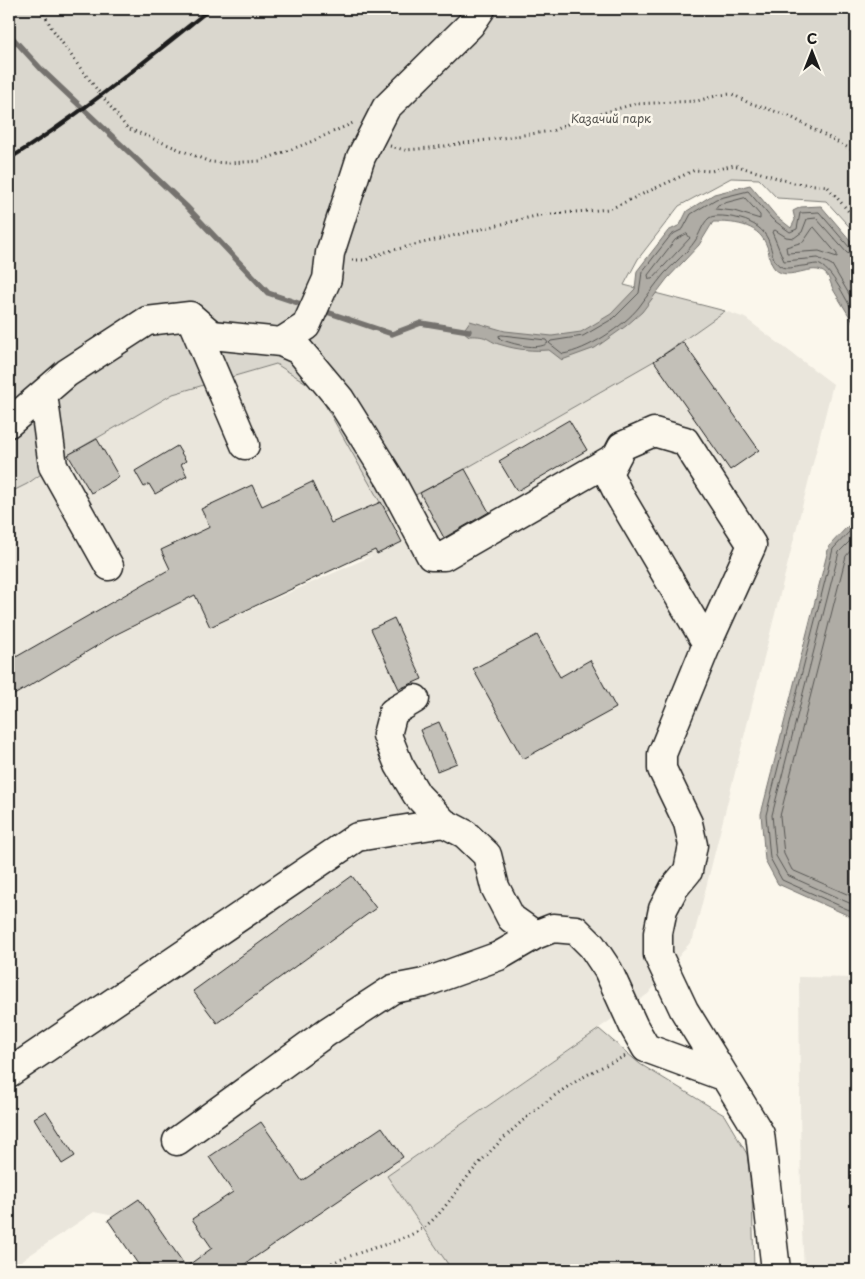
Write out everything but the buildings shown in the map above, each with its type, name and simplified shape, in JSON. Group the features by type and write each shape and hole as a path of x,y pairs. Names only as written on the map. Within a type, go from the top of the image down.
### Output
{"street":[{"path":"281,342 306,326 327,279 329,261 362,157 386,108 470,25 481,9"},
{"path":"190,316 245,445"},
{"path":"9,423 67,373 146,321 190,316 212,335 281,342 299,350 330,386 360,430 431,556 444,556 616,457"},
{"path":"42,394 53,466 108,566"},
{"path":"707,644 608,473 622,446 654,432 685,441 752,545 707,644 662,754 662,769 688,824 693,844 688,871 663,909 658,933 658,955 684,1010 760,1134 776,1270"},
{"path":"415,699 393,712 387,735 399,764 417,795 444,823 465,834 486,855 494,887 511,918 535,935"},
{"path":"9,1073 357,837 444,823"},
{"path":"177,1141 327,1032 393,989 424,983 499,956 535,935 553,928 576,930 592,946 608,970 646,1048 725,1077"}],"path":[{"path":"42,9 78,65 127,128 210,162 260,161 308,143 386,108"},
{"path":"370,140 405,150 430,148 552,131 572,122 634,104 697,101 732,94 747,102 790,116 856,152"},
{"path":"329,261 366,260 385,252 540,215 610,209 695,170 711,171 734,165 794,183 827,186 856,220"},
{"path":"313,1270 394,1241 423,1228 444,1208 474,1169 518,1124 554,1096 605,1064 646,1048"}],"shaded area":[{"path":"725,311 745,318 833,384 693,939 648,994 387,1176 452,1270 236,1270 403,1157 382,1127 302,1181 261,1122 209,1157 251,1218 243,1224 224,1197 193,1219 212,1248 186,1267 139,1199 114,1216 94,1212 9,1269 9,493 27,484 68,455 173,394 276,364 316,389 381,502 356,512 377,554 402,542 385,511 465,469 654,361","holes":["312,482 350,561 372,556 211,627 195,595 116,636 99,608 170,569 210,527 202,509 262,506"]},
{"path":"799,977 856,978 856,1270 804,1270 801,1211"}],"green space":[{"name":"Казачий парк","path":"9,9 856,9 856,234 826,201 777,198 759,179 731,178 679,206 638,259 624,285 725,311 654,361 465,469 385,511 316,389 276,364 173,394 68,455 27,484 9,493"},
{"path":"599,1029 640,1064 724,1115 747,1154 752,1194 754,1270 452,1270 387,1176"}],"water":[{"path":"750,185 776,216 791,228 795,220 793,211 801,207 821,206 856,247 856,327 826,274 814,270 787,274 781,273 773,266 766,244 757,232 736,223 713,222 699,245 667,279 642,312 595,348 562,360 549,350 514,348 484,337 469,336 463,331 470,321 505,331 552,336 581,332 611,314 635,289 637,271 668,231 680,225 687,211 714,194"},
{"path":"856,523 856,919 778,884 765,860 761,814 829,546 848,526"}],"waterway":[{"path":"9,34 41,69 186,206 268,293 307,306"},
{"path":"321,310 392,334 421,323 469,331"}],"railway":[{"path":"9,159 87,106 210,9"}]}
